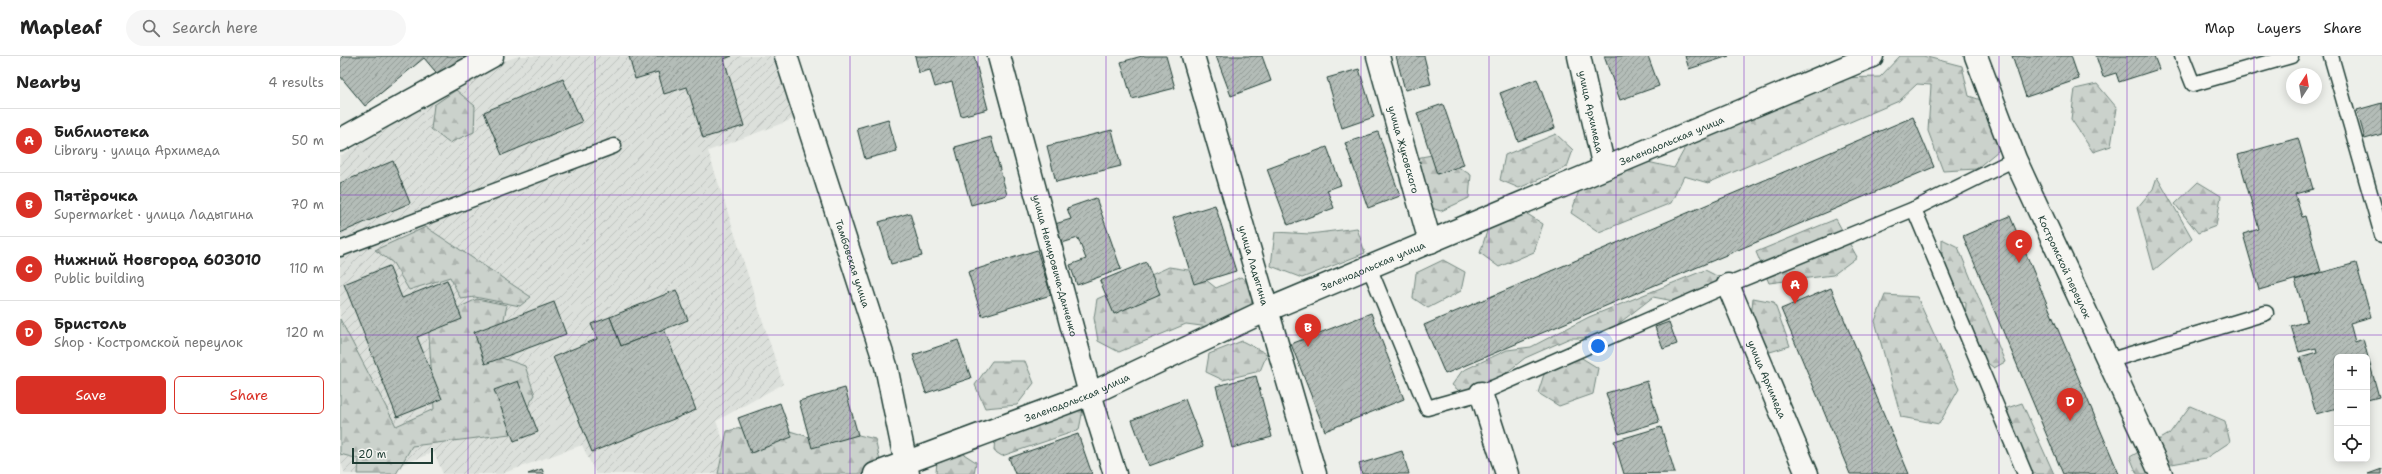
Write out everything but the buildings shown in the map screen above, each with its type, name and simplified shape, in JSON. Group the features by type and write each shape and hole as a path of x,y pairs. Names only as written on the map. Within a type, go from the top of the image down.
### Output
{"street":[{"path":"340,140 492,56"},
{"name":"Тамбовская улица","path":"786,56 886,366 907,468"},
{"name":"улица Немировича-Данченко","path":"999,56 1090,394 1115,474"},
{"name":"улица Ладыгина","path":"1193,56 1315,474"},
{"name":"улица Жуковского","path":"1378,56 1430,242"},
{"name":"улица Архимеда","path":"1579,56 1604,168"},
{"name":"Зеленодольская улица","path":"875,474 907,468 1090,394 1267,310 1872,56"},
{"name":"Костромской переулок","path":"1976,56 2015,159 2161,474"},
{"name":"улица Архимеда","path":"1728,285 1807,474"},
{"path":"1481,393 1507,474"}],"lane":[{"path":"2182,56 2193,84 2291,56"},
{"path":"2331,56 2382,234"},
{"path":"340,249 614,146"},
{"path":"1368,267 1427,408 1481,393 1728,285 1914,209 2015,159"},
{"path":"1914,209 2025,474"},
{"path":"2108,361 2266,313"}],"shaded area":[{"path":"519,56 776,56 796,118 708,151 783,384 716,421 736,474 596,474 582,445 501,474 443,474 434,452 379,474 345,474 340,460 340,156 498,63"}],"green space":[{"path":"1900,56 1923,56 1962,66 1969,96 1984,101 2004,146 1976,169 1943,171 1928,131 1931,85 1917,84 1899,101 1708,183 1684,176 1671,203 1599,232 1571,213 1580,188 1639,160 1674,168 1689,141 1834,78 1880,77"},
{"path":"2097,84 2117,108 2111,146 2093,152 2071,119 2075,89"},
{"path":"456,90 475,106 474,132 449,143 431,129 434,105"},
{"path":"1556,134 1573,150 1567,167 1519,188 1500,180 1505,155"},
{"path":"1437,154 1471,175 1469,198 1441,211 1424,206 1416,158"},
{"path":"2157,177 2192,238 2154,270 2137,208 2153,189"},
{"path":"2198,182 2221,196 2216,226 2198,233 2175,204"},
{"path":"1521,210 1543,224 1534,252 1499,267 1480,253 1490,222"},
{"path":"1836,219 1857,257 1833,275 1769,283 1756,252"},
{"path":"426,227 531,297 520,306 475,297 461,299 450,277 409,290 393,263 375,250"},
{"path":"1357,228 1365,253 1302,278 1271,266 1275,232 1310,234"},
{"path":"1942,239 1958,247 2005,362 1994,368 1964,344 1966,303 1942,293"},
{"path":"1443,260 1465,272 1461,291 1428,308 1413,298 1416,273"},
{"path":"1169,267 1195,271 1216,288 1241,277 1256,290 1248,312 1209,327 1186,324 1119,352 1098,341 1094,318 1097,299"},
{"path":"1705,270 1719,277 1710,291 1679,302 1653,297 1600,338 1570,338 1525,358 1487,388 1463,394 1452,385 1462,371 1507,350 1531,347 1589,317"},
{"path":"1885,295 1917,297 1959,389 1939,424 1901,417 1875,321"},
{"path":"1753,298 1774,302 1790,346 1770,352 1751,318"},
{"path":"477,299 507,305 496,356 525,366 535,395 510,434 412,446 396,474 358,474 359,459 340,454 340,319 396,426 434,409 428,322"},
{"path":"1242,341 1267,354 1260,371 1223,380 1206,372 1209,354"},
{"path":"1577,355 1598,368 1593,394 1559,406 1538,393 1546,368"},
{"path":"992,361 1025,361 1034,383 1017,405 985,408 975,385"},
{"path":"1090,394 1083,409 1079,430 1002,456 994,451 995,434"},
{"path":"2022,403 2054,474 2021,474 2007,408"},
{"path":"2190,406 2225,421 2230,442 2206,458 2166,465 2168,474 2137,474 2130,457 2169,434"},
{"path":"765,423 812,438 838,430 875,439 880,461 864,474 718,474 727,431"},
{"path":"956,449 976,462 974,474 936,474 937,458"}],"place":[{"name":"Нижний Новгород 603010","path":"2019,263"},
{"name":"Библиотека","path":"1795,304"},
{"name":"Пятёрочка","path":"1308,347"},
{"name":"Бристоль","path":"2070,421"}]}
